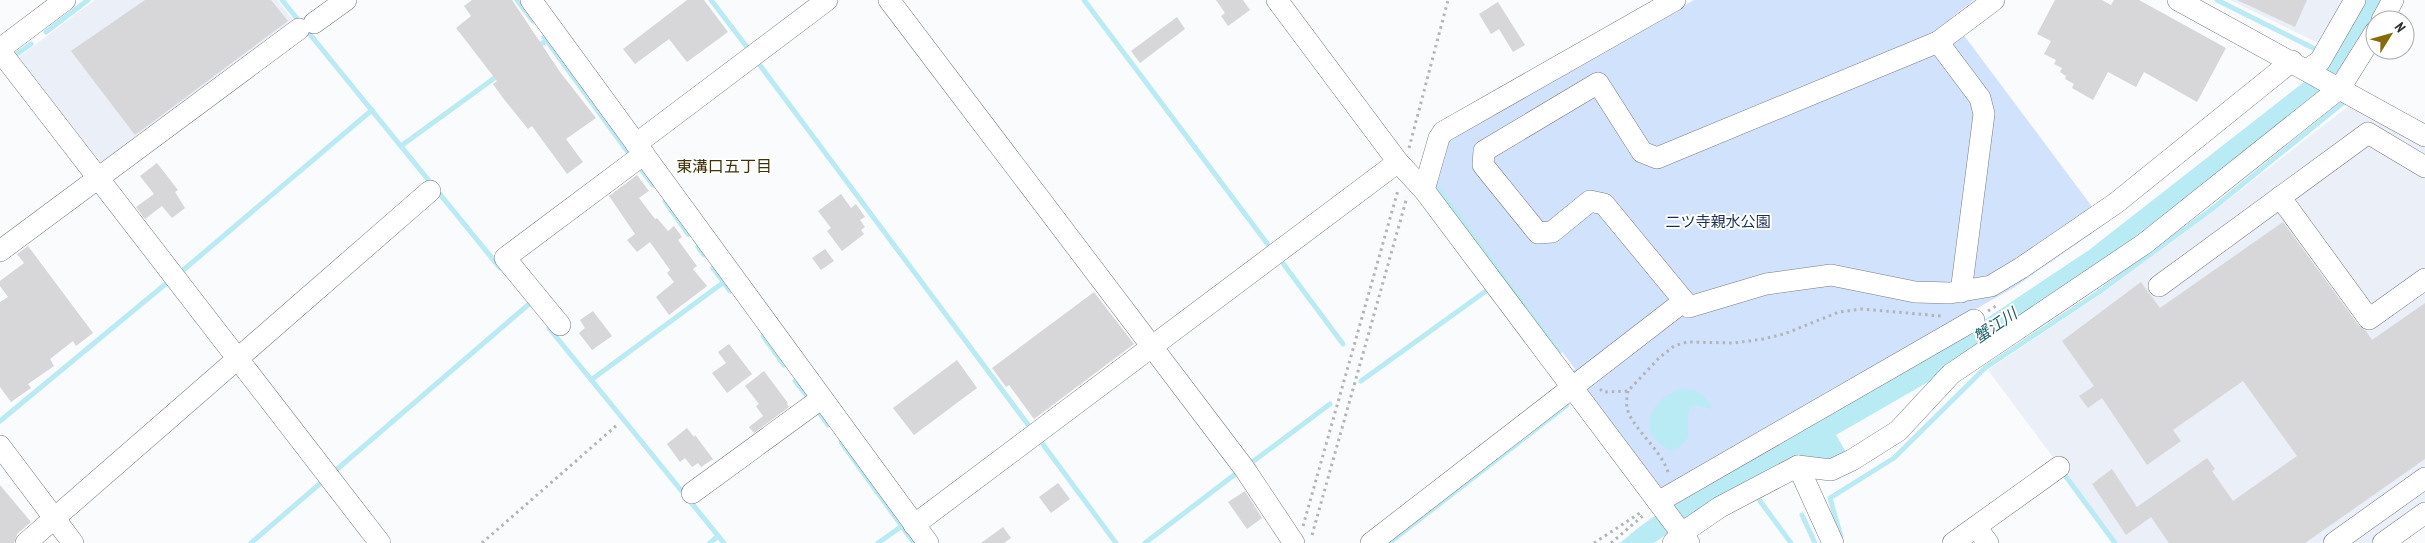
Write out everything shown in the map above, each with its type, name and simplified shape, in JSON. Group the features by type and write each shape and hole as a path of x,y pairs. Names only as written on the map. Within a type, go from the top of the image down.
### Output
{"street":[{"path":"66,0 0,50 380,543"},
{"path":"0,251 306,26 346,0"},
{"path":"531,0 928,543"},
{"path":"560,325 505,258 827,0"},
{"path":"889,0 1298,538"},
{"path":"1277,0 1410,174 1580,381 1666,497 1681,540 1720,507 1798,466 1831,470 1852,460 1898,431 1952,374 2144,244 2340,88 2365,48"},
{"path":"914,525 1152,347 1410,174 1443,132 1675,0"},
{"path":"1994,0 1938,42 1657,158 1642,152 1598,83 1484,151 1483,165 1538,233 1552,232 1590,201 1604,204 1689,307 1766,284 1831,275 1915,292 1961,292 1991,286 2021,268 2116,203 2304,68 2320,61 2355,0"},
{"path":"2178,0 2425,136"},
{"path":"1938,42 1980,98 1984,114 1961,292"},
{"path":"2159,286 2368,133 2425,167"},
{"path":"26,543 430,191"},
{"path":"2280,197 2369,319 2425,279"},
{"path":"1372,543 1684,301"},
{"path":"1666,497 1974,320"},
{"path":"692,493 822,398"},
{"path":"0,446 74,543"},
{"path":"1798,466 1833,543"},
{"path":"1953,543 1982,535 2059,467"},
{"path":"2334,543 2425,478"},
{"path":"2383,543 2425,513"}],"path":[{"path":"1309,543 1410,174 1448,0"},
{"path":"1298,538 1410,174"},
{"path":"1612,543 1666,497 1666,464 1635,425 1627,408 1628,391 1659,358 1674,346 1687,342 1734,343 1770,337 1784,334 1839,312 1862,309 1974,320"},
{"path":"1580,381 1603,392 1628,391"},
{"path":"482,543 616,426"},
{"path":"1594,543 1666,497"}],"shaded area":[{"path":"95,0 277,0 297,25 104,167 19,57"},
{"path":"2230,0 2344,0 2318,43"},
{"path":"2351,104 2425,146 2425,505 2372,543 2117,543 1988,370 2101,294 2214,211"}],"green space":[{"name":"二ツ寺親水公園","path":"1694,0 1974,0 1951,18 2105,224 2015,287 1832,389 1664,491 1657,490 1572,372 1575,369 1437,185 1450,139"}],"water":[{"name":"蟹江川","path":"2360,0 2388,0 2382,10 2365,10 2365,37 2341,75 2141,237 1954,367 1836,435 1850,459 1836,466 1794,459 1684,522 1654,543 1620,543 1670,505 1939,350 2089,250 2322,68"},
{"path":"1683,389 1701,394 1712,409 1702,406 1691,408 1688,412 1688,438 1677,449 1671,450 1660,443 1653,435 1650,426 1651,416 1662,400 1671,393"}],"building":[{"path":"145,0 271,0 288,21 135,135 71,51"},
{"path":"472,0 512,0 560,72 596,118 566,139 583,162 567,174 532,126 528,129 503,98 493,84 497,81 456,28 471,16 464,6"},
{"path":"687,0 704,0 728,32 687,62 669,39 635,64 623,49"},
{"path":"1216,0 1243,0 1250,10 1228,26 1221,16 1225,13"},
{"path":"2055,0 2102,0 2111,5 2114,0 2139,0 2226,48 2197,102 2144,72 2136,87 2108,72 2093,100 2072,88 2074,84 2065,79 2066,76 2060,72 2062,68 2054,64 2056,60 2044,54 2051,41 2037,34"},
{"path":"2237,0 2307,0 2295,27"},
{"path":"1498,2 1525,45 1513,52 1499,29 1491,34 1479,14"},
{"path":"1177,17 1185,29 1140,63 1131,51"},
{"path":"157,163 178,190 175,192 185,208 172,218 162,206 145,219 136,207 154,194 140,176"},
{"path":"637,175 649,191 639,198 655,219 657,218 668,231 674,226 682,237 678,240 697,266 693,269 707,286 669,315 656,297 674,282 667,273 670,270 650,242 637,252 627,240 635,234 609,196"},
{"path":"841,194 851,208 856,204 865,217 860,220 865,227 861,230 864,234 842,251 827,231 831,228 818,211"},
{"path":"2283,222 2359,326 2366,331 2372,340 2425,303 2425,459 2305,543 2169,543 2151,517 2126,535 2092,484 2112,469 2137,507 2207,458 2215,469 2212,471 2233,501 2297,456 2243,381 2173,430 2181,441 2147,465 2102,398 2088,408 2079,396 2094,386 2062,341 2141,282 2160,308"},
{"path":"28,246 93,333 76,346 73,341 50,359 54,366 28,384 31,388 11,402 0,387 0,302 8,297 0,286 0,281 24,263 17,254"},
{"path":"825,249 834,261 821,270 812,258"},
{"path":"1094,292 1134,344 1034,419 1009,385 1006,387 992,368"},
{"path":"593,311 612,336 592,350 579,333 585,328 580,320"},
{"path":"729,344 752,374 727,393 712,373 726,363 718,352"},
{"path":"957,360 977,388 914,435 893,408"},
{"path":"764,371 789,407 754,433 749,427 763,416 756,406 759,404 745,386"},
{"path":"687,428 694,437 695,435 713,459 701,467 698,463 692,467 685,458 680,462 667,444"},
{"path":"1058,483 1070,499 1051,513 1039,497"},
{"path":"0,485 31,522 17,534 14,543 0,543"},
{"path":"1245,491 1262,518 1247,529 1228,502"},
{"path":"1003,527 1011,538 1004,543 981,543"}],"waterway":[{"path":"46,32 88,0"},
{"path":"282,0 500,268"},
{"path":"517,0 533,21"},
{"path":"711,0 750,51"},
{"path":"1084,0 1272,250"},
{"path":"2217,0 2313,48"},
{"path":"544,37 630,155"},
{"path":"537,47 547,40"},
{"path":"16,59 14,56 31,44"},
{"path":"756,60 1032,430"},
{"path":"401,146 500,74"},
{"path":"1841,537 1830,498 1894,458 1985,368 2099,292 2212,209 2344,102"},
{"path":"181,272 372,110"},
{"path":"640,168 653,185"},
{"path":"1436,182 1435,185 1559,352"},
{"path":"665,201 688,234"},
{"path":"698,247 704,255"},
{"path":"1279,258 1343,344"},
{"path":"713,268 730,291"},
{"path":"0,421 168,282"},
{"path":"591,380 724,282"},
{"path":"1361,381 1486,291"},
{"path":"335,471 529,304"},
{"path":"549,328 724,543"},
{"path":"763,336 784,365"},
{"path":"795,381 808,397"},
{"path":"1254,466 1251,463 1330,404"},
{"path":"1389,543 1567,405"},
{"path":"818,411 828,425"},
{"path":"1039,439 1116,543"},
{"path":"841,442 914,543"},
{"path":"1145,543 1238,472"},
{"path":"2061,476 2064,474 2115,543"},
{"path":"251,543 323,481"},
{"path":"1760,501 1791,543"},
{"path":"1802,515 1815,543"},
{"path":"878,543 902,526"},
{"path":"710,543 718,536"}],"district":[{"name":"東溝口五丁目","path":"724,166"}]}
